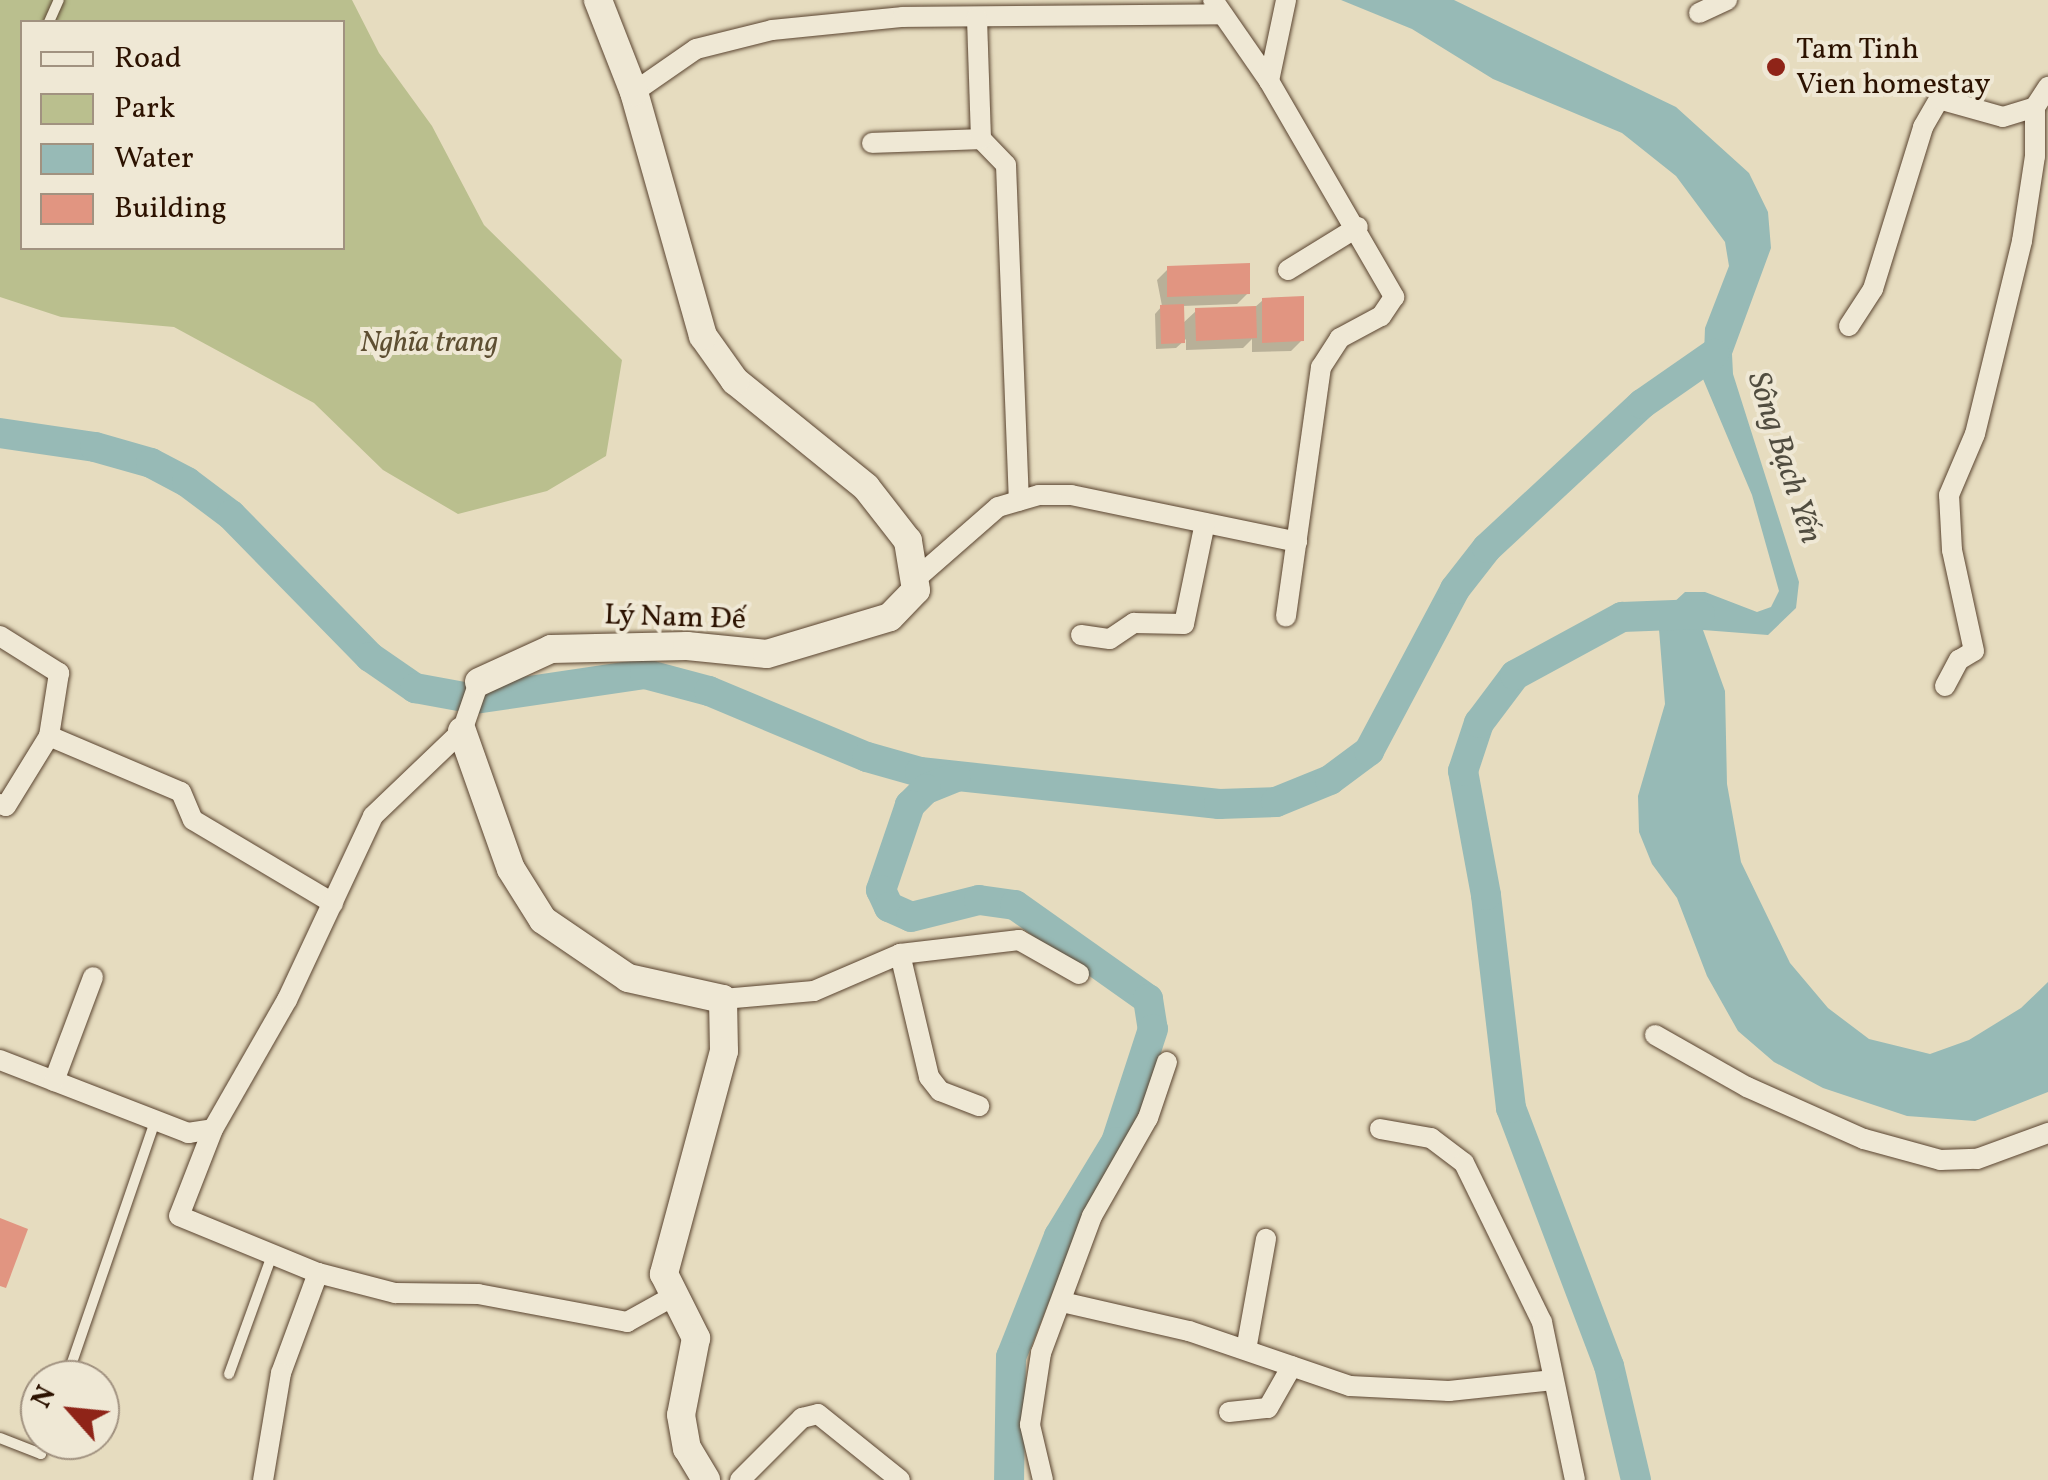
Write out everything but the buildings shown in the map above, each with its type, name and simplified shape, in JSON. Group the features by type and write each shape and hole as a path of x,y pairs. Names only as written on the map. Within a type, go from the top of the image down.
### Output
{"street":[{"path":"598,0 634,92 702,336 736,382 866,487 908,542 918,577 998,507 1072,495 1297,542"},
{"path":"1269,82 1275,35 1286,0"},
{"path":"1699,13 1727,0"},
{"path":"634,92 719,40 903,17 1217,7 1269,82 1358,227 1394,296 1382,316 1340,338 1321,367 1286,617"},
{"path":"977,16 981,139 1006,166 1018,501"},
{"path":"1945,686 1959,660 1974,650 1952,550 1949,495 1975,434 2022,241 2035,156 2035,107 2048,86"},
{"path":"1849,326 1873,289 1923,127 1939,99 2003,117 2035,107"},
{"path":"872,143 981,139"},
{"path":"1288,270 1358,227"},
{"path":"1082,635 1110,640 1134,623 1184,624 1205,522"},
{"name":"Lý Nam Đế","path":"272,1254 179,1216 214,1129 287,1000 373,816 462,731 479,682 551,649 687,646 767,654 890,617 912,598 918,577"},
{"path":"0,636 59,673 49,736 6,806 0,804"},
{"path":"462,731 511,869 543,920 628,978 723,998 814,991 900,954 1020,940 1079,974"},
{"path":"49,736 181,792 193,820 333,902"},
{"path":"900,954 929,1077 940,1092 979,1106"},
{"path":"54,1081 94,977"},
{"path":"706,1480 687,1448 681,1415 696,1338 672,1297 664,1274 724,1051 723,998"},
{"path":"1654,1035 1747,1088 1864,1139 1940,1160 1977,1160 2048,1133"},
{"path":"0,1060 188,1133 214,1129"},
{"path":"1043,1480 1030,1425 1041,1353 1092,1216 1148,1118 1167,1062"},
{"path":"1380,1129 1431,1138 1464,1163 1542,1322 1575,1480"},
{"path":"1246,1350 1266,1238"},
{"path":"272,1254 318,1273 395,1293 478,1294 627,1322 672,1297"},
{"path":"262,1480 282,1373 318,1273"},
{"path":"1062,1302 1246,1350 1350,1386 1448,1391 1553,1380"},
{"path":"1230,1412 1268,1408 1292,1366"},
{"path":"740,1480 802,1418 818,1414 900,1480"}],"lane":[{"path":"73,1360 155,1120"},
{"path":"228,1374 272,1254"}],"green space":[{"name":"Nghĩa trang","path":"0,0 352,0 379,53 432,126 484,225 622,360 606,456 547,491 458,514 383,470 314,403 174,327 61,317 0,297"}],"water":[{"path":"1341,0 1454,0 1676,107 1749,173 1768,212 1771,248 1732,354 1733,374 1799,582 1796,608 1768,635 1703,630 1725,691 1727,784 1741,862 1790,963 1828,1008 1869,1039 1930,1054 1969,1040 2021,1008 2048,982 2048,1092 1975,1121 1907,1116 1823,1088 1774,1062 1738,1031 1707,976 1677,898 1652,864 1639,832 1638,796 1665,704 1658,617 1685,592 1705,592 1757,612 1771,607 1779,591 1752,495 1703,379 1705,328 1729,266 1725,242 1676,176 1622,133 1493,79 1412,29"}],"waterway":[{"path":"0,433 95,447 151,463 187,482 231,515 370,657 415,688 475,699 645,674 709,691 867,757 920,772 1219,804 1276,802 1330,780 1369,751 1455,589 1487,548 1642,404 1714,354"},
{"path":"1636,1480 1609,1366 1511,1108 1486,895 1463,771 1479,723 1515,675 1622,617 1700,614"},
{"path":"956,777 926,789 910,805 881,890 889,907 911,917 979,900 1015,905 1148,999 1153,1029 1116,1142 1059,1236 1011,1357 1009,1480"}],"place":[{"name":"Tam Tinh Vien homestay","path":"1776,67"}],"water label":[{"name":"Sông Bạch Yến","path":"1783,458"}]}
